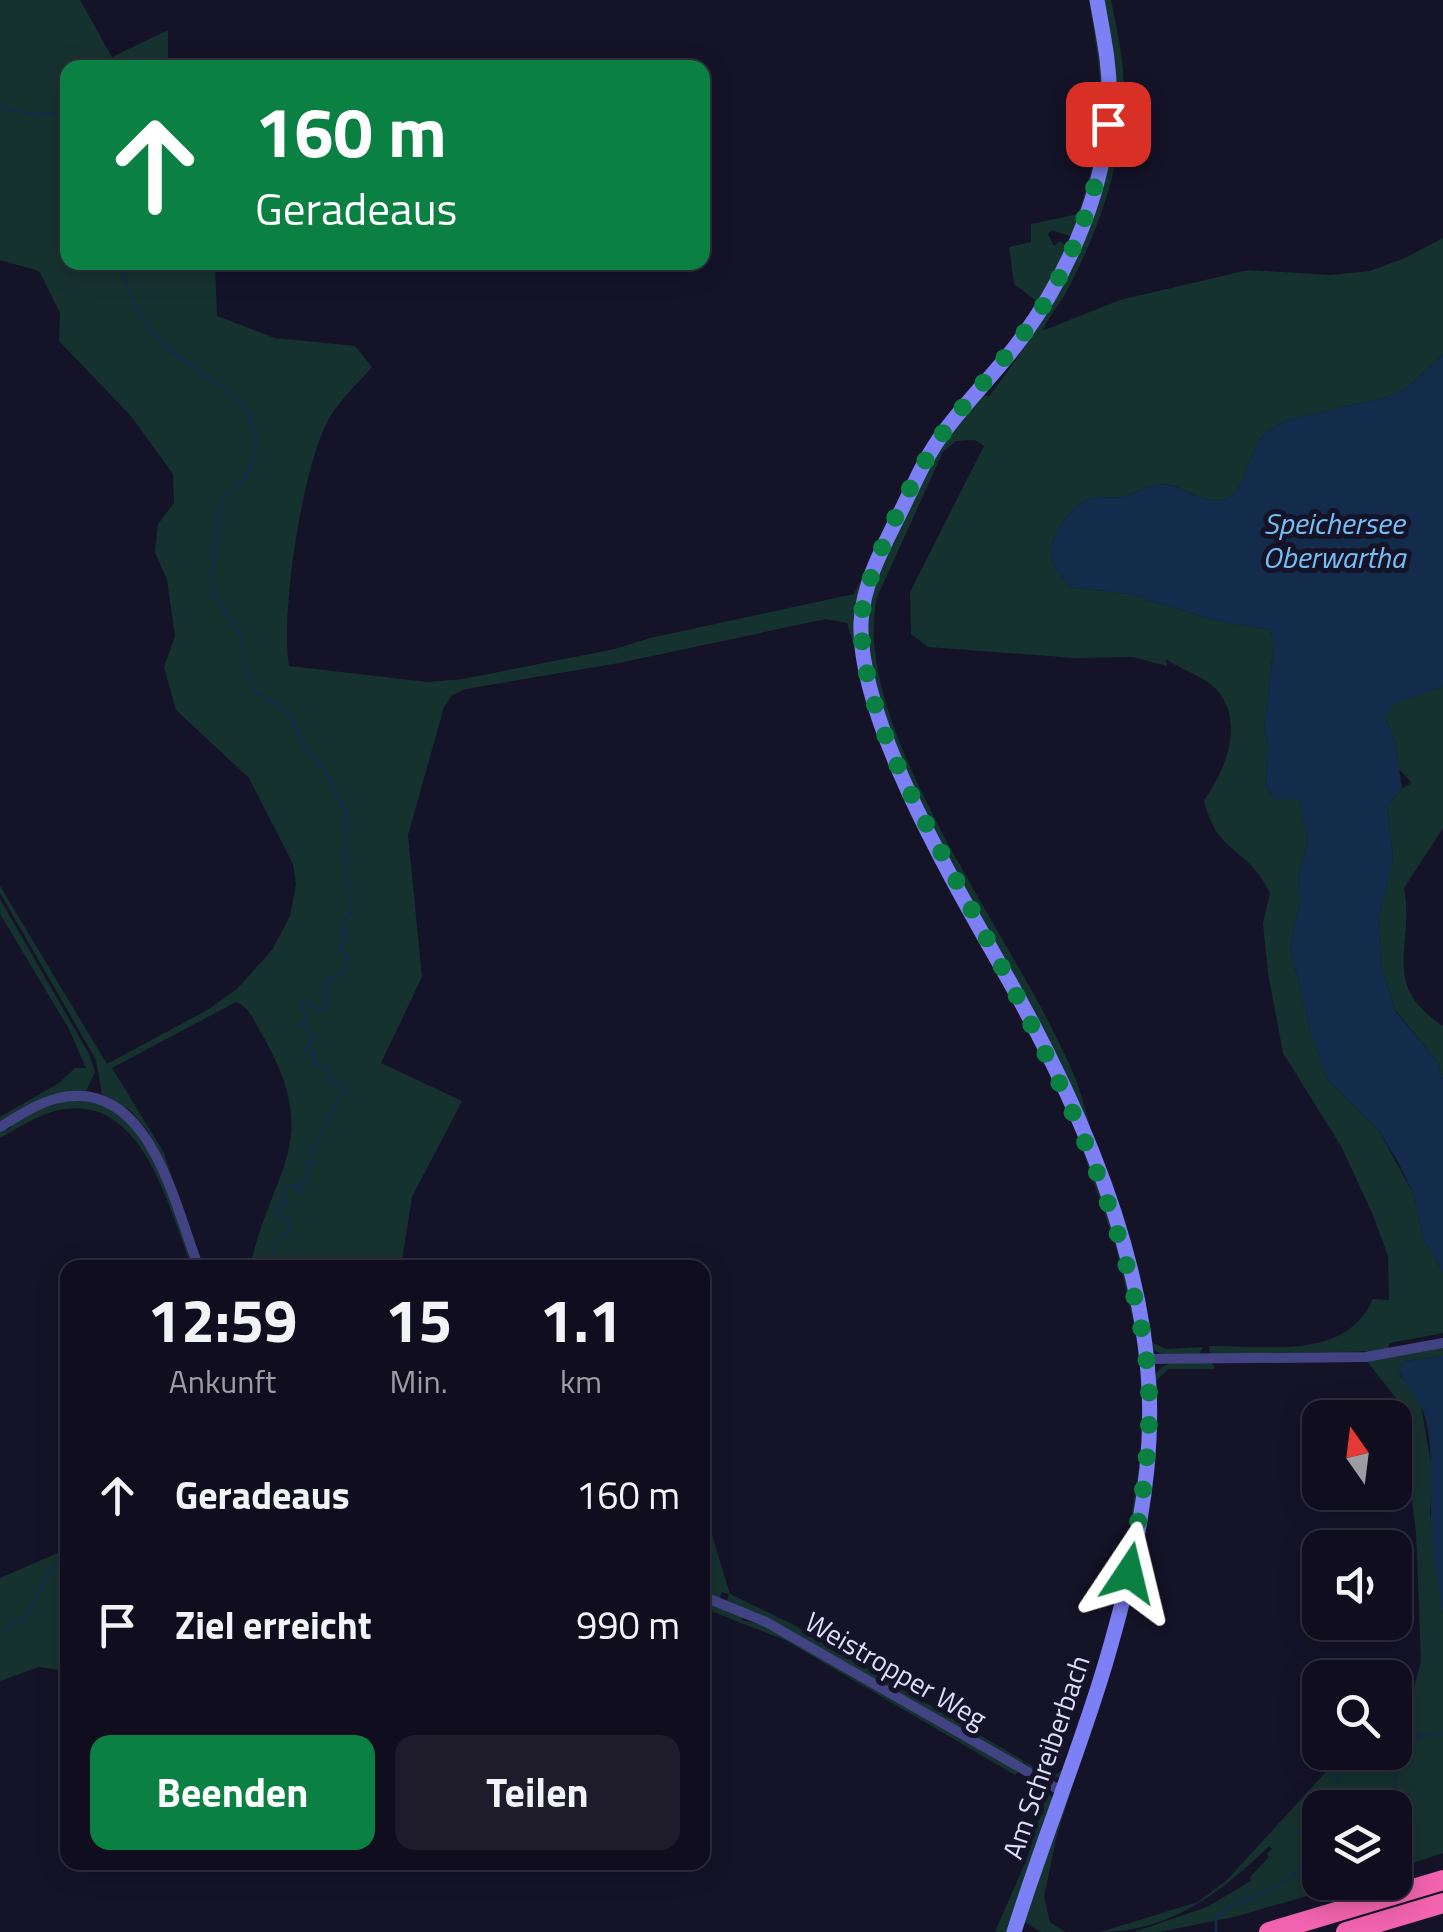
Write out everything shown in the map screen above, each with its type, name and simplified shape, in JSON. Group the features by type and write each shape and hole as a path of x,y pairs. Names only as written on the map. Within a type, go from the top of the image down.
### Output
{"highway":[{"path":"1412,1885 1443,1868"},
{"path":"1412,1889 1443,1880"},
{"path":"1268,1932 1375,1900"},
{"path":"1346,1932 1443,1903"}],"street":[{"name":"Am Schreiberbach","path":"1014,1932 1105,1664 1129,1573 1147,1455 1147,1359 1122,1245 1081,1127 1040,1037 898,767 876,704 861,625 872,575 927,459 941,436 995,374 1044,304 1086,210 1104,151 1110,108 1108,66 1097,0"},
{"path":"0,1127 53,1099 92,1097 117,1106 146,1134 196,1260"},
{"path":"1147,1359 1366,1356 1443,1343"},
{"name":"Weistropper Weg","path":"710,1599 766,1622 1062,1792"}],"green space":[{"path":"0,0 80,0 112,57 168,30 168,60 60,60 60,270 215,270 217,316 275,338 355,346 372,367 331,415 311,466 291,576 289,666 428,682 463,679 615,649 854,594 931,438 981,379 980,386 938,434 917,474 924,471 952,426 981,395 989,396 1011,367 1072,261 1088,222 1109,145 1113,81 1101,0 1111,0 1121,57 1124,92 1120,141 1091,240 1067,291 1042,331 1120,300 1248,270 1330,275 1370,271 1443,238 1443,354 1408,387 1387,397 1287,420 1277,426 1256,445 1240,486 1228,498 1214,501 1164,484 1121,497 1088,499 1064,520 1053,540 1051,554 1070,587 1128,594 1217,621 1270,630 1274,643 1264,730 1268,746 1265,786 1275,799 1299,799 1308,840 1298,875 1300,902 1290,947 1310,1029 1327,1079 1379,1131 1414,1195 1423,1239 1443,1272 1443,1333 1389,1343 1388,1351 1210,1354 1209,1346 1302,1346 1324,1341 1344,1333 1360,1319 1373,1299 1389,1300 1388,1256 1373,1215 1341,1146 1283,1053 1263,923 1270,893 1252,866 1217,831 1204,800 1225,760 1231,730 1224,701 1215,688 1166,659 1167,666 1133,657 1076,658 928,647 911,634 910,592 984,446 975,440 956,441 943,452 877,597 875,652 889,713 915,778 1055,1035 1079,1088 1153,1343 1166,1349 1203,1347 1199,1354 1172,1355 1159,1353 1149,1345 1106,1187 1062,1074 942,849 888,733 883,734 903,787 1074,1117 1113,1221 1139,1328 1145,1382 1146,1441 1135,1533 1092,1704 1076,1748 1060,1777 1043,1778 1024,1762 1021,1765 833,1655 727,1601 729,1594 722,1592 719,1599 710,1596 710,1528 730,1594 794,1625 1044,1773 1057,1774 1065,1767 1080,1729 1120,1591 1143,1441 1141,1355 1116,1247 1070,1114 893,770 847,623 826,619 619,663 466,689 452,695 444,707 408,835 422,977 381,1063 462,1101 412,1197 402,1260 252,1260 287,1155 290,1104 264,1038 245,1008 236,1002 112,1068 163,1151 200,1260 148,1131 131,1111 102,1094 96,1060 0,893 0,886 107,1064 209,1009 237,989 272,950 290,916 296,885 293,864 249,778 176,710 164,667 175,636 167,580 155,552 158,524 174,503 173,474 131,416 59,341 60,313 39,271 0,260"},
{"path":"1089,0 1094,0 1105,67 1101,150 1073,237 1051,230 1048,234 1054,246 1060,241 1068,248 1039,303 1014,284 1009,247 1031,242 1031,224 1078,214 1099,131 1100,84"},
{"path":"1443,687 1443,828 1404,888 1404,963 1411,995 1443,1026 1443,1080 1438,1062 1396,1011 1382,968 1379,917 1393,859 1388,806 1402,788 1412,783 1399,769 1395,742 1385,716 1394,703"},
{"path":"0,899 89,1054 95,1072 86,1091 0,1123 0,1117 59,1083 75,1068 86,1068 69,1029 0,914"},
{"path":"76,1100 94,1103 121,1114 134,1127 166,1185 193,1260 189,1260 148,1159 131,1135 110,1118 85,1109 55,1111 0,1138 0,1131 49,1106"},
{"path":"1443,1347 1443,1356 1405,1361 1398,1368 1420,1400 1433,1475 1430,1512 1443,1614 1443,1853 1412,1863 1412,1790 1309,1790 1327,1770 1412,1770 1412,1695 1421,1662 1412,1501 1412,1400 1397,1400 1366,1360"},
{"path":"1212,1362 1215,1369 1168,1369 1157,1380 1148,1494 1131,1595 1056,1839 1044,1897 1050,1922 1065,1932 1041,1932 1023,1921 1124,1612 1146,1493 1153,1378 1171,1363"},
{"path":"60,1552 60,1670 39,1667 0,1681 0,1578"},
{"path":"710,1603 742,1616 742,1620 766,1626 1018,1772 1015,1775 785,1640 710,1611"},
{"path":"1027,1777 1046,1788 1053,1800 1010,1932 995,1932 1026,1861 1045,1798 1023,1780"},
{"path":"1302,1798 1302,1897 1234,1917 1159,1932 1134,1932 1207,1907 1251,1881 1250,1877 1269,1857 1269,1846 1233,1879 1193,1906 1172,1917 1125,1930 1100,1932 1198,1902 1227,1880"}],"water":[{"name":"Speichersee Oberwartha","path":"1443,354 1443,687 1395,703 1385,716 1395,742 1402,788 1388,806 1393,860 1379,917 1382,968 1396,1012 1438,1062 1443,1080 1443,1272 1423,1239 1414,1195 1398,1162 1379,1131 1327,1079 1310,1029 1290,947 1300,902 1298,875 1308,840 1299,799 1275,799 1265,786 1268,746 1264,730 1274,643 1270,630 1217,621 1128,594 1070,587 1051,554 1053,540 1064,520 1088,499 1121,497 1163,484 1214,501 1228,498 1240,486 1256,445 1273,428 1287,420 1387,397 1408,387"},
{"path":"1443,1356 1443,1614 1432,1539 1428,1433 1421,1406 1398,1368 1405,1361"}],"waterway":[{"path":"0,108 39,115 60,114"},
{"path":"122,270 136,306 155,335 238,400 255,430 251,466 244,479 221,499 211,577 215,596 241,637 247,676 256,692 289,712 301,741 330,778 348,822 343,856 348,862 344,867 352,911 344,919 347,932 341,931 344,941 339,950 348,958 347,969 324,984 328,1005 320,1011 307,1001 301,1003 307,1019 301,1025 310,1028 312,1039 304,1051 314,1052 314,1063 330,1071 331,1083 342,1084 344,1088 313,1150 315,1164 304,1166 309,1179 299,1186 300,1194 293,1185 285,1188 282,1196 287,1204 279,1205 279,1218 290,1220 289,1231 278,1238 271,1260"},
{"path":"0,1633 26,1616 55,1563 60,1563"},
{"path":"1395,1790 1398,1739 1443,1733"},
{"path":"1337,1782 1340,1770"},
{"path":"1216,1932 1216,1918 1221,1913 1302,1869"}],"route":[{"path":"1108,124 1096,180 1056,282 995,374 933,448 878,559 861,625 876,704 890,748 908,790 1054,1065 1081,1127 1122,1245 1145,1348 1149,1392 1146,1468 1129,1573"}]}
